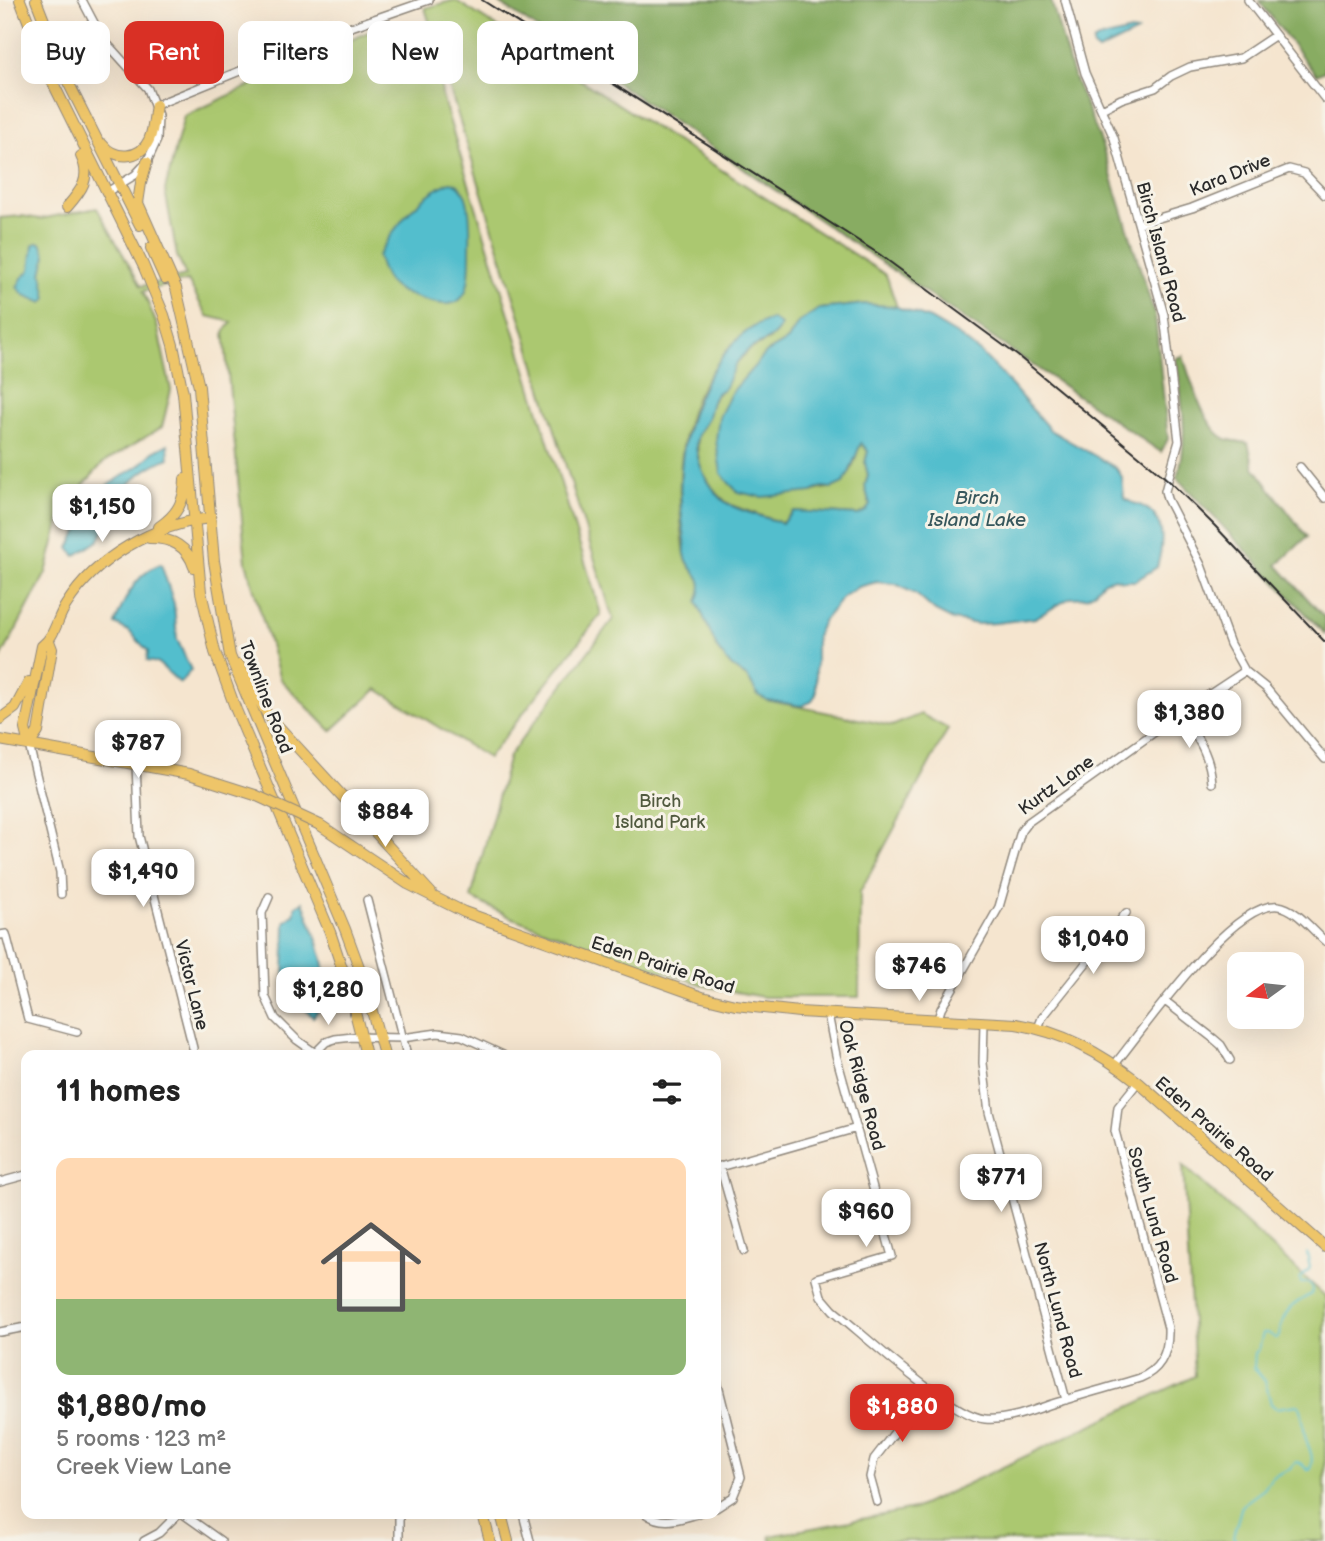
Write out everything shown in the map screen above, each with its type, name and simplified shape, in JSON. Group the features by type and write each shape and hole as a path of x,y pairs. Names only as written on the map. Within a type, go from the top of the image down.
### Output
{"main road":[{"path":"20,0 28,21"},
{"path":"36,0 68,82 155,256 187,333"},
{"path":"48,84 53,100 87,171 80,192 67,206"},
{"path":"55,84 154,289 173,345 186,412 201,592"},
{"path":"91,129 106,150 120,156 131,155 142,149 150,138 156,105"},
{"path":"147,162 138,204 176,289 187,333"},
{"name":"Townline Road","path":"187,333 199,387 218,595 230,656 345,929 363,978 383,1050"},
{"path":"29,745 25,729 42,646 50,641 65,606 76,590 112,556 170,519 183,498 185,478 179,398 183,393"},
{"path":"141,538 194,520 210,518"},
{"path":"141,538 165,540 182,547 192,560 224,682 330,932 365,1050"},
{"path":"225,628 249,685 267,713 436,899"},
{"path":"29,745 38,732 52,649 50,641"},
{"path":"0,719 15,708 38,662"},
{"name":"Eden Prairie Road","path":"0,740 189,774 256,795 320,825 408,884 486,922 702,997 734,1005 828,1014 984,1022 1038,1028 1083,1045 1138,1082 1325,1247"},
{"path":"484,1519 490,1541"},
{"path":"502,1519 508,1541"}],"street":[{"path":"82,0 102,38 140,78 156,105 158,133 155,147 147,162 135,175 107,191"},
{"path":"156,105 263,61 429,0"},
{"name":"Birch Island Road","path":"1065,0 1085,73 1114,138 1164,316 1179,441 1168,480 1167,499 1201,565 1230,644 1245,671"},
{"path":"1248,0 1325,99"},
{"path":"1102,109 1121,99 1155,88 1190,67 1241,58 1274,36"},
{"name":"Kara Drive","path":"1139,224 1192,208 1289,167 1304,173 1325,195"},
{"path":"1300,467 1325,498"},
{"path":"1245,671 1266,688 1325,759"},
{"name":"Kurtz Lane","path":"938,1019 941,1009 999,907 1021,831 1031,820 1180,713 1245,671"},
{"path":"1180,713 1205,750 1212,783"},
{"path":"29,745 60,872 61,894"},
{"name":"Victor Lane","path":"136,764 139,836 193,1048"},
{"path":"268,897 262,913 265,996 275,1018 309,1050"},
{"path":"367,900 406,1050"},
{"path":"1115,1064 1213,944 1260,910 1278,906 1287,909 1325,941"},
{"path":"1038,1028 1042,1018 1125,914"},
{"path":"0,935 6,933 29,1020 77,1032"},
{"path":"1165,1002 1214,1039 1230,1060"},
{"name":"Oak Ridge Road","path":"828,1014 836,1055 892,1256 816,1278 818,1288 827,1304 929,1388"},
{"name":"North Lund Road","path":"984,1022 983,1063 989,1112 1066,1400"},
{"path":"318,1050 326,1042 353,1037 402,1038 450,1034 493,1050"},
{"name":"South Lund Road","path":"1066,1400 1149,1374 1162,1362 1167,1351 1168,1328 1115,1131 1118,1107 1138,1082"},
{"path":"721,1166 857,1128"},
{"path":"0,1182 21,1176"},
{"path":"721,1177 744,1251"},
{"path":"0,1332 21,1328"},
{"path":"877,1502 870,1477 874,1459 929,1388 961,1412 985,1419 1010,1417 1066,1400"},
{"path":"721,1396 740,1467 738,1488 733,1497 721,1505"},
{"path":"144,1541 159,1533 174,1519"},
{"path":"188,1519 221,1541"},
{"path":"399,1519 399,1541"},
{"path":"524,1519 530,1541"},
{"path":"654,1519 665,1522 677,1519"}],"green space":[{"name":"Birch Island Park","path":"455,0 488,21 477,21 477,84 587,84 886,275 897,307 865,304 819,309 798,323 788,340 766,353 721,472 738,492 812,492 834,487 845,480 852,468 860,442 868,450 865,486 870,505 866,511 858,515 794,511 782,523 728,504 714,490 701,469 697,436 707,420 709,405 748,350 771,339 731,345 713,369 698,394 691,413 680,473 685,554 690,567 700,579 701,592 698,602 718,650 731,666 748,678 758,695 767,700 892,726 921,714 948,729 860,892 859,997 763,997 709,987 510,917 471,898 509,756 613,619 448,84 463,84 463,21 429,21 425,8"},
{"path":"495,0 1051,0 1072,73 1100,139 1155,316 1168,439 1161,452 619,84 638,84 638,21 526,21"},
{"path":"1325,0 1325,71 1316,75 1259,1"},
{"path":"367,33 367,84 441,84 442,96 601,614 488,758 377,689 331,731 280,679 246,562 224,332 232,322 207,316 188,281 143,291 157,325 171,390 162,427 103,463 63,508 46,573 0,660 0,218 22,216 40,219 97,208 141,286 186,276 177,256 165,190 184,116 254,84 353,84 353,39"},
{"path":"1183,356 1199,402 1211,424 1226,439 1248,443 1254,467 1307,537 1277,565 1325,618 1325,634 1177,478 1184,433 1176,358"},
{"path":"1183,1165 1325,1296 1325,1541 771,1541 770,1536 914,1509 1195,1376"}],"water":[{"path":"1137,32 1098,51 1093,47 1093,42 1098,39"},
{"path":"450,182 458,185 467,200 470,269 461,299 444,304 415,297 395,288 386,278 378,256 408,213 428,195"},
{"path":"41,243 46,255 42,274 47,298 43,303 24,295 17,287 30,270 33,245"},
{"name":"Birch Island Lake","path":"865,304 897,307 930,319 959,336 999,371 1050,430 1116,468 1122,477 1124,498 1144,507 1157,518 1162,542 1159,559 1157,567 1135,581 1115,578 1104,581 1086,597 1070,598 1035,618 996,623 978,624 953,620 896,584 877,582 858,587 843,597 823,621 816,637 816,694 811,702 801,706 767,700 758,695 748,678 731,666 718,650 697,602 701,585 685,554 680,492 689,424 706,381 719,361 749,330 772,319 781,325 778,331 739,360 724,389 716,394 707,420 699,432 697,453 704,474 716,493 730,505 782,523 794,511 858,515 866,511 870,505 865,486 868,451 861,443 843,483 812,492 762,497 738,492 729,483 721,473 716,440 719,417 731,393 766,353 788,340 798,323 819,309"},
{"path":"168,444 169,458 145,470 127,486 115,500 116,505 99,540 75,556 69,548 77,532 87,523 90,501 94,494"},
{"path":"161,564 174,604 177,639 191,670 180,683 158,663 147,661 148,651 129,631 115,624 122,606 138,580"},
{"path":"303,902 319,945 325,976 321,1005 313,1017 288,999 284,984 285,922 294,914 296,906"}],"waterway":[{"path":"1237,1541 1233,1537 1242,1505 1264,1489 1272,1477 1290,1469 1296,1462 1310,1469 1311,1456 1300,1407 1297,1405 1276,1408 1271,1404 1265,1381 1254,1368 1255,1353 1259,1349 1263,1333 1277,1339 1285,1315 1298,1301 1312,1294 1313,1289 1309,1283 1301,1283 1300,1279 1310,1268 1307,1253"}],"railway":[{"path":"482,0 879,254 1018,356 1168,480 1325,642"}]}
